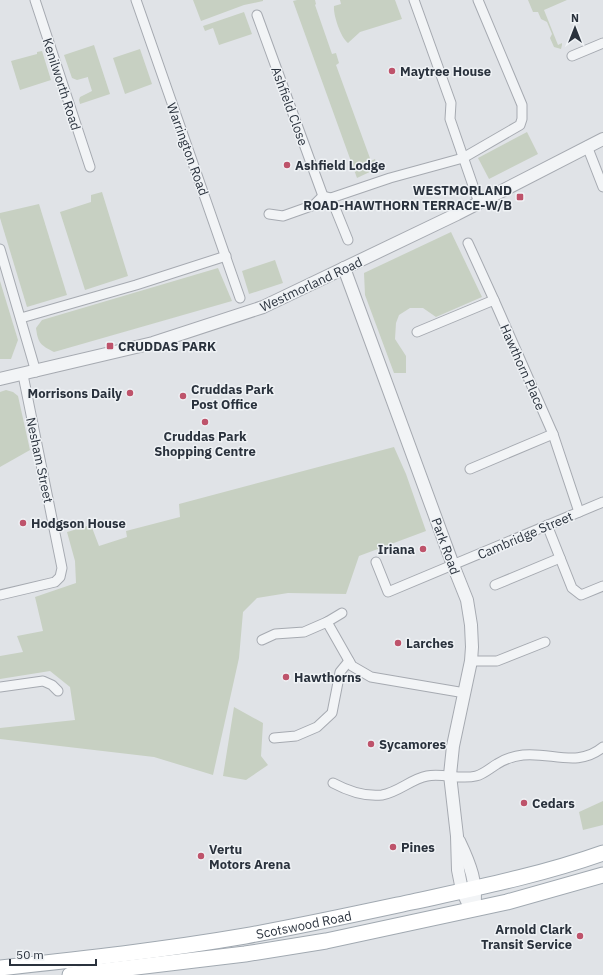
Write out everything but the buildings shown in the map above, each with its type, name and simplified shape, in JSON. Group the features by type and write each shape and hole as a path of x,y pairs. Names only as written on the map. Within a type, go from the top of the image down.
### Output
{"main road":[{"name":"Scotswood Road","path":"0,968 244,936 469,889 540,872 603,853"},
{"name":"Scotswood Road","path":"70,975 287,948 474,910 523,898 603,875"}],"street":[{"name":"Kenilworth Road","path":"34,0 90,167"},
{"name":"Warrington Road","path":"136,0 240,298"},
{"path":"414,0 452,103 450,119 479,203"},
{"path":"269,214 283,216 314,205 327,197 463,158 520,125 522,119 522,105 478,0"},
{"name":"Ashfield Close","path":"257,15 327,197 348,240"},
{"path":"572,56 603,43"},
{"name":"Westmorland Road","path":"0,379 36,372 153,343 263,307 479,203 603,139"},
{"path":"587,146 603,187"},
{"name":"Hawthorn Place","path":"468,243 554,434 579,512"},
{"path":"0,249 36,372"},
{"path":"21,318 136,285 226,256"},
{"name":"Park Road","path":"344,268 467,600 472,625 471,661 453,746 450,775 457,836 457,859 469,889"},
{"path":"417,332 494,300"},
{"name":"Nesham Street","path":"0,595 55,582 60,577 62,568 23,374"},
{"path":"470,469 554,434"},
{"name":"Cambridge Street","path":"376,562 388,592 603,502"},
{"path":"547,525 572,588 581,595 603,586"},
{"path":"495,585 560,558"},
{"path":"262,640 275,634 304,632 327,622 342,613"},
{"path":"327,622 352,666 371,677 465,693"},
{"path":"471,661 497,661 545,642"},
{"path":"274,738 296,736 317,727 332,713 340,672 349,661"},
{"path":"0,687 43,681 52,685 58,691"},
{"path":"333,783 355,793 382,795 428,776 477,776 506,760 522,755 544,755 576,758 596,753 603,747"},
{"path":"469,889 467,901 474,910"}],"green space":[{"path":"193,0 263,1 244,5 201,21"},
{"path":"315,0 315,5 332,54 336,53 339,63 336,65 371,161 375,159 378,168 357,178 293,1"},
{"path":"340,0 395,0 402,19 360,32 348,43 340,31 334,10 334,6 341,4"},
{"path":"528,0 567,0 544,10 558,45 562,43 561,49 554,47 550,38 552,34 547,22 541,19 538,12 533,12"},
{"path":"244,12 252,34 219,45 213,28 205,31 203,26"},
{"path":"94,45 110,94 80,104 80,97 92,91 88,77 77,80 72,78 64,55"},
{"path":"140,49 152,84 125,94 113,58"},
{"path":"42,51 51,80 20,90 11,61 37,54 37,52"},
{"path":"527,132 538,154 489,179 478,158"},
{"path":"102,192 128,276 85,290 60,212 91,202 91,195"},
{"path":"39,204 67,295 27,307 0,218 0,213"},
{"path":"451,232 482,297 436,317 423,308 410,308 399,315 396,323 395,339 406,356 406,373 394,373 365,295 364,273"},
{"path":"275,260 283,283 249,294 242,271"},
{"path":"218,268 232,301 54,352 40,343 36,328 42,320"},
{"path":"0,281 18,340 11,359 0,359"},
{"path":"6,390 13,392 18,396 30,450 0,467 0,392"},
{"path":"394,447 406,474 426,531 359,556 346,594 288,593 257,598 243,612 239,658 213,775 154,757 0,739 0,728 75,720 70,687 50,671 0,679 0,656 23,652 17,636 43,631 35,597 76,583 75,561 67,532 91,525 99,546 127,537 126,531 180,517 179,504"},
{"path":"234,707 263,723 261,756 268,765 246,780 223,776"},
{"path":"603,801 603,825 583,830 579,812"}],"place":[{"name":"Maytree House","path":"392,71"},
{"name":"Ashfield Lodge","path":"287,165"},
{"name":"WESTMORLAND ROAD-HAWTHORN TERRACE-W/B","path":"520,197"},
{"name":"CRUDDAS PARK","path":"110,346"},
{"name":"Morrisons Daily","path":"130,393"},
{"name":"Cruddas Park Post Office","path":"183,396"},
{"name":"Cruddas Park Shopping Centre","path":"205,422"},
{"name":"Hodgson House","path":"23,523"},
{"name":"Iriana","path":"423,549"},
{"name":"Larches","path":"398,643"},
{"name":"Hawthorns","path":"286,677"},
{"name":"Sycamores","path":"371,744"},
{"name":"Cedars","path":"524,803"},
{"name":"Pines","path":"393,847"},
{"name":"Vertu Motors Arena","path":"201,856"},
{"name":"Arnold Clark Transit Service","path":"580,936"}]}
